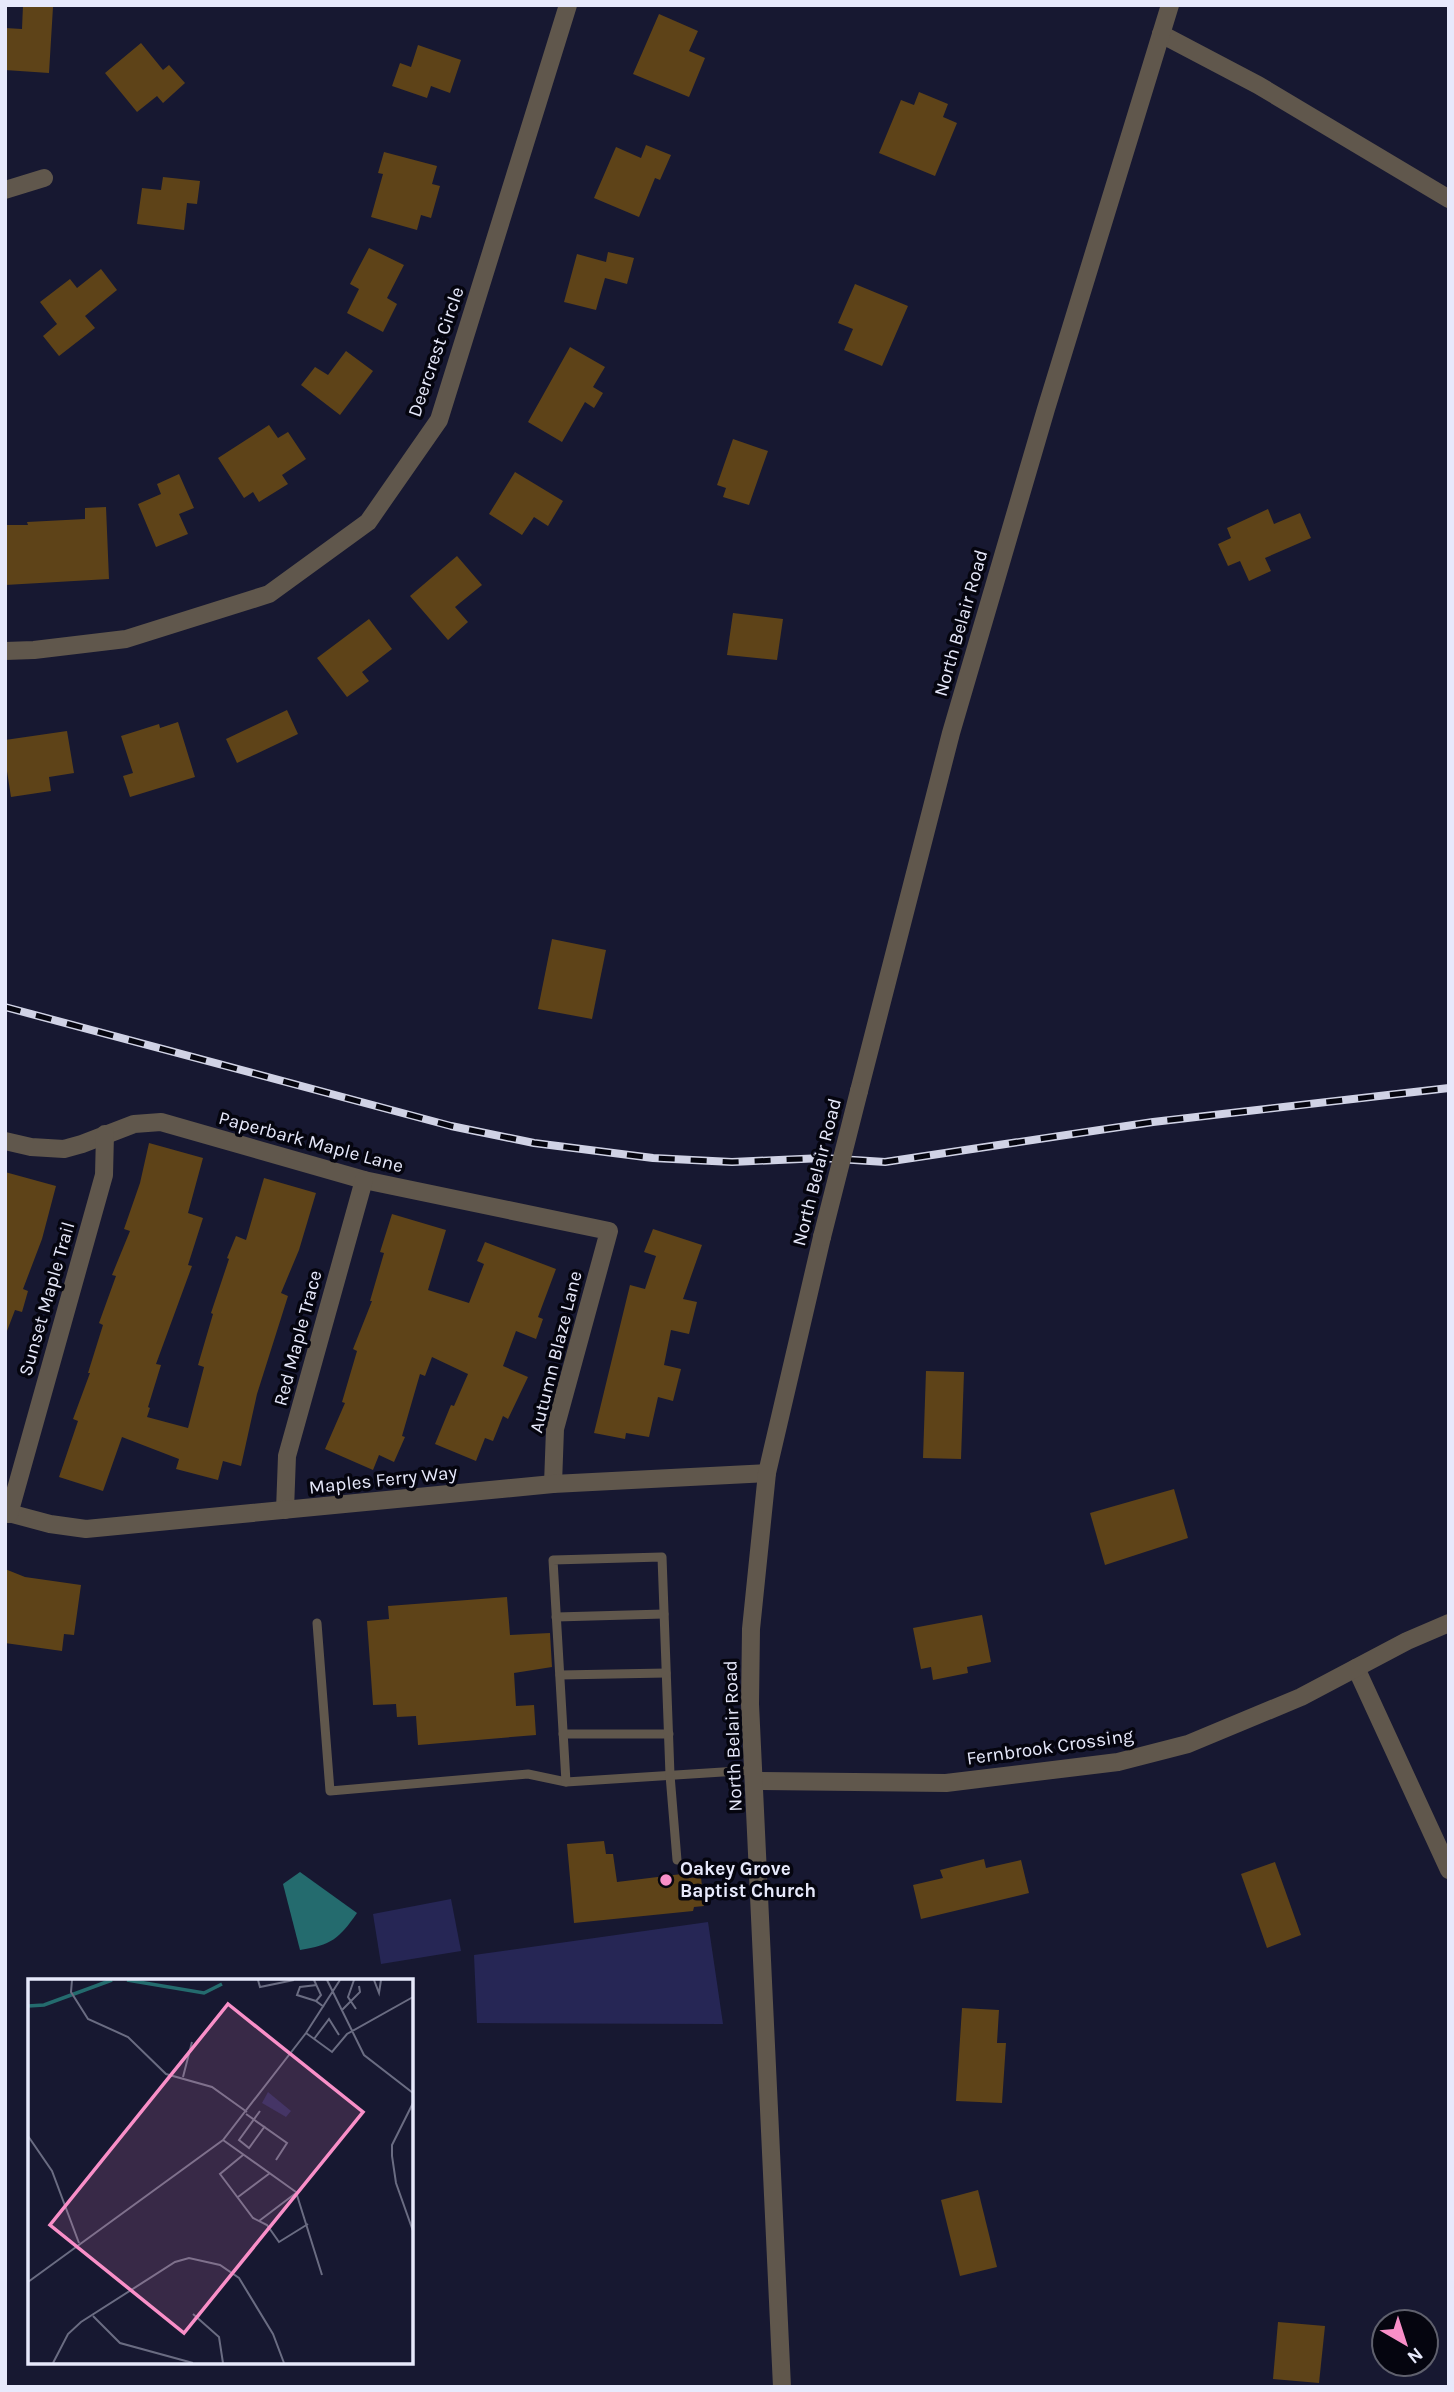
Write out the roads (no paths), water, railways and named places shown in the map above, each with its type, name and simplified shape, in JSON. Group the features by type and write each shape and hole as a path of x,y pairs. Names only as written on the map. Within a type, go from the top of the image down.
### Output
{"street":[{"name":"Deercrest Circle","path":"5,650 34,650 126,639 269,594 368,522 439,420 568,5"},
{"name":"North Belair Road","path":"782,2387 750,1704 751,1629 767,1472 822,1237 962,693 1170,5"},
{"path":"1161,34 1258,85 1449,199"},
{"path":"5,190 44,177"},
{"name":"Paperbark Maple Lane","path":"5,1141 31,1147 64,1149 134,1124 161,1122 363,1180 609,1231"},
{"name":"Sunset Maple Trail","path":"7,1513 104,1175 105,1135"},
{"name":"Red Maple Trace","path":"285,1510 287,1456 363,1180"},
{"name":"Autumn Blaze Lane","path":"553,1484 555,1429 609,1231"},
{"name":"Maples Ferry Way","path":"7,1513 50,1524 86,1529 553,1484 767,1472"},
{"name":"Fernbrook Crossing","path":"755,1776 946,1783 1118,1762 1188,1744 1301,1697 1407,1641 1449,1623"},
{"path":"1356,1668 1449,1870"}],"lane":[{"path":"566,1782 554,1560 662,1558 670,1775 677,1860"},
{"path":"556,1617 664,1614"},
{"path":"317,1623 330,1791 528,1774 566,1782 670,1775 755,1776"},
{"path":"560,1675 666,1673"},
{"path":"563,1734 668,1734"}],"railway":[{"path":"5,1007 451,1126 534,1143 653,1158 732,1162 823,1158 885,1162 1153,1122 1449,1088"}],"place":[{"name":"Oakey Grove Baptist Church","path":"666,1880"}]}
